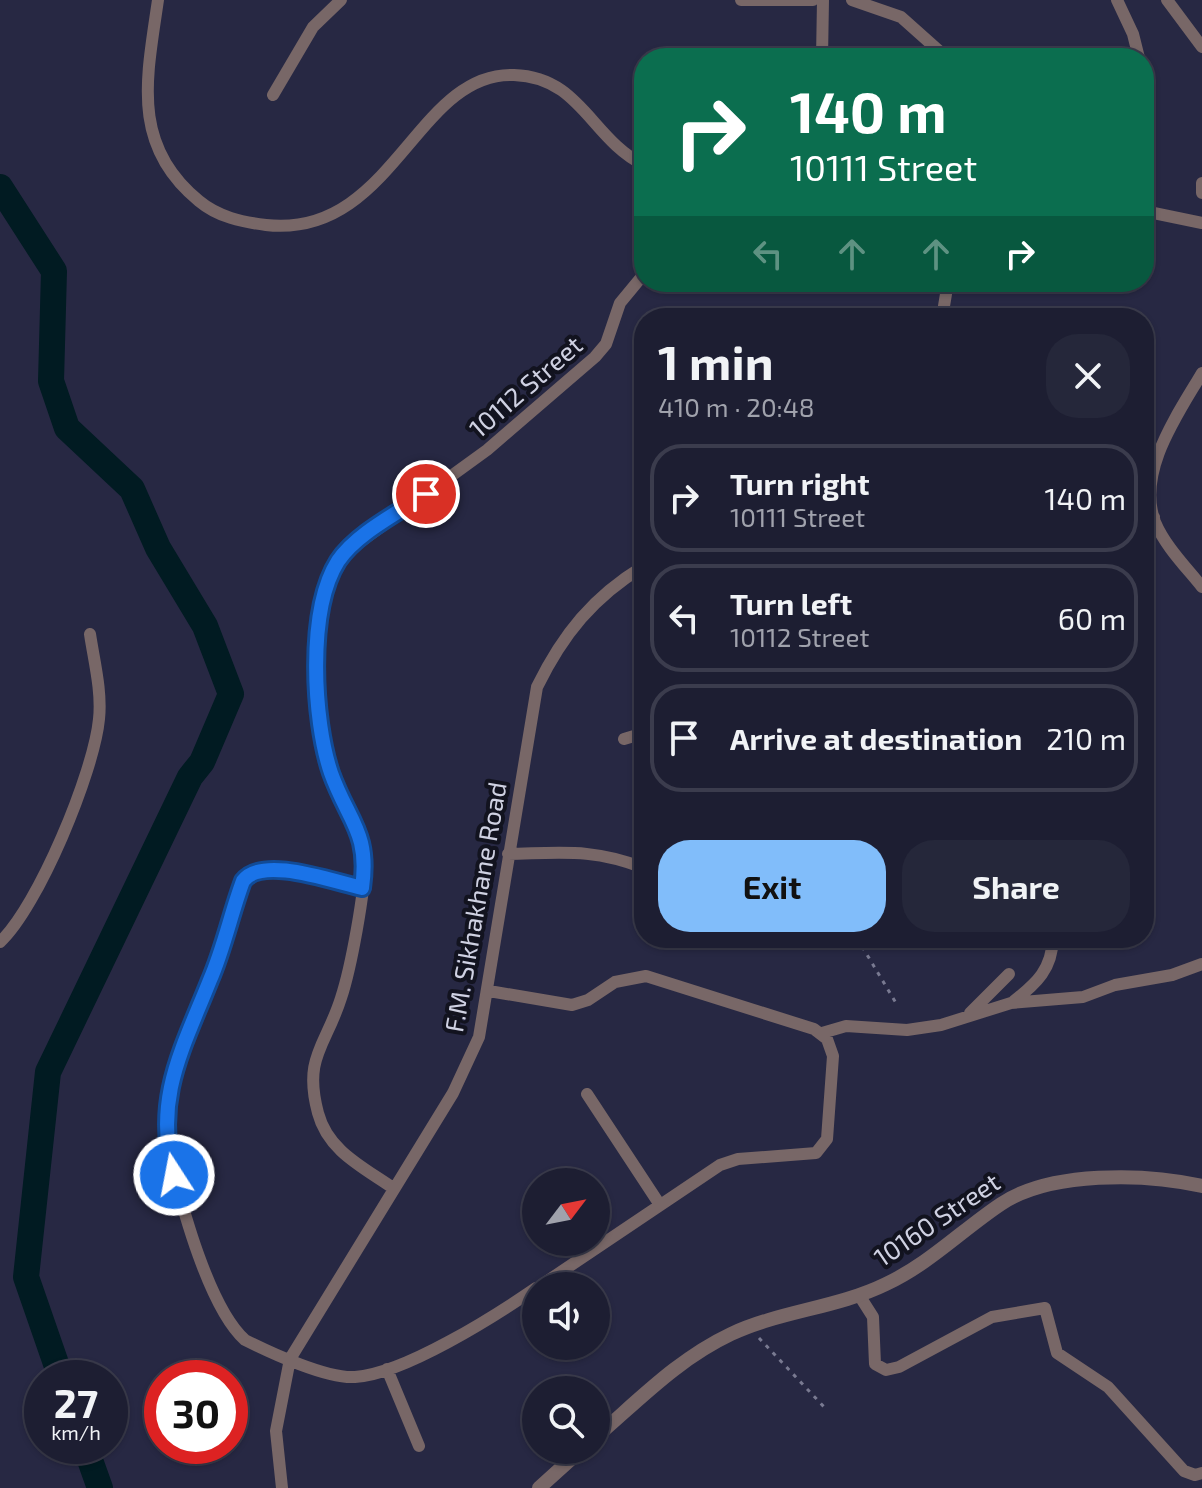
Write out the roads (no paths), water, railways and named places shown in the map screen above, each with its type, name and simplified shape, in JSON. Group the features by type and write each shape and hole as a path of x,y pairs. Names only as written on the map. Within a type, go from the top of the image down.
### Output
{"street":[{"path":"158,0 148,86 150,130 176,179 207,208 225,216 248,223 293,226 340,210 378,181 450,101 483,81 512,75 553,83 566,92 610,141 634,158"},
{"path":"273,95 313,27 341,0"},
{"path":"741,0 813,0"},
{"path":"822,48 823,0"},
{"path":"852,0 901,17 936,48"},
{"path":"1117,0 1136,48"},
{"path":"1167,0 1202,47"},
{"path":"1202,183 1202,193"},
{"path":"1154,213 1202,223"},
{"name":"10112 Street","path":"393,1188 345,1155 327,1137 312,1083 318,1047 341,999 362,888 365,850 330,768 320,720 318,643 332,573 356,543 487,450 595,357 606,344 620,303 634,286"},
{"path":"1154,475 1176,418 1202,373"},
{"path":"1154,517 1164,539 1202,587"},
{"name":"F.M. Sikhakhane Road","path":"282,1488 276,1431 290,1359 467,1066 489,991 508,854 537,687 562,640 581,615 611,587 634,572"},
{"path":"0,942 18,922 51,860 96,735 100,705 90,634"},
{"path":"624,739 634,736"},
{"path":"508,854 598,853 634,865"},
{"path":"362,888 276,869 262,869 248,874 210,981 182,1044 171,1081 166,1133 168,1153 219,1303 245,1340 345,1377 387,1369 476,1327 522,1297"},
{"path":"1011,1003 1045,972 1052,948"},
{"path":"489,991 572,1005 588,1000 615,982 646,976 822,1033 846,1026 907,1030 965,1018 1011,1003 1083,997 1115,985 1172,975 1202,964"},
{"path":"965,1018 1009,974"},
{"path":"560,1272 731,1161 807,1156 823,1147 829,1126 833,1056 822,1033"},
{"path":"587,1094 660,1205"},
{"name":"10160 Street","path":"610,1425 696,1354 736,1332 859,1295 914,1269 1002,1203 1033,1188 1050,1183 1105,1179 1166,1180 1202,1186"},
{"path":"859,1295 873,1317 875,1364 886,1370 899,1367 992,1317 1045,1308 1057,1353 1108,1387 1184,1471 1202,1473"},
{"path":"387,1369 419,1446"},
{"path":"539,1488 566,1464"}],"waterway":[{"path":"0,187 54,271 51,381 67,428 132,489 158,548 205,626 231,694 202,762 190,777 48,1072 26,1277 55,1360"},
{"path":"91,1464 100,1488"}]}
